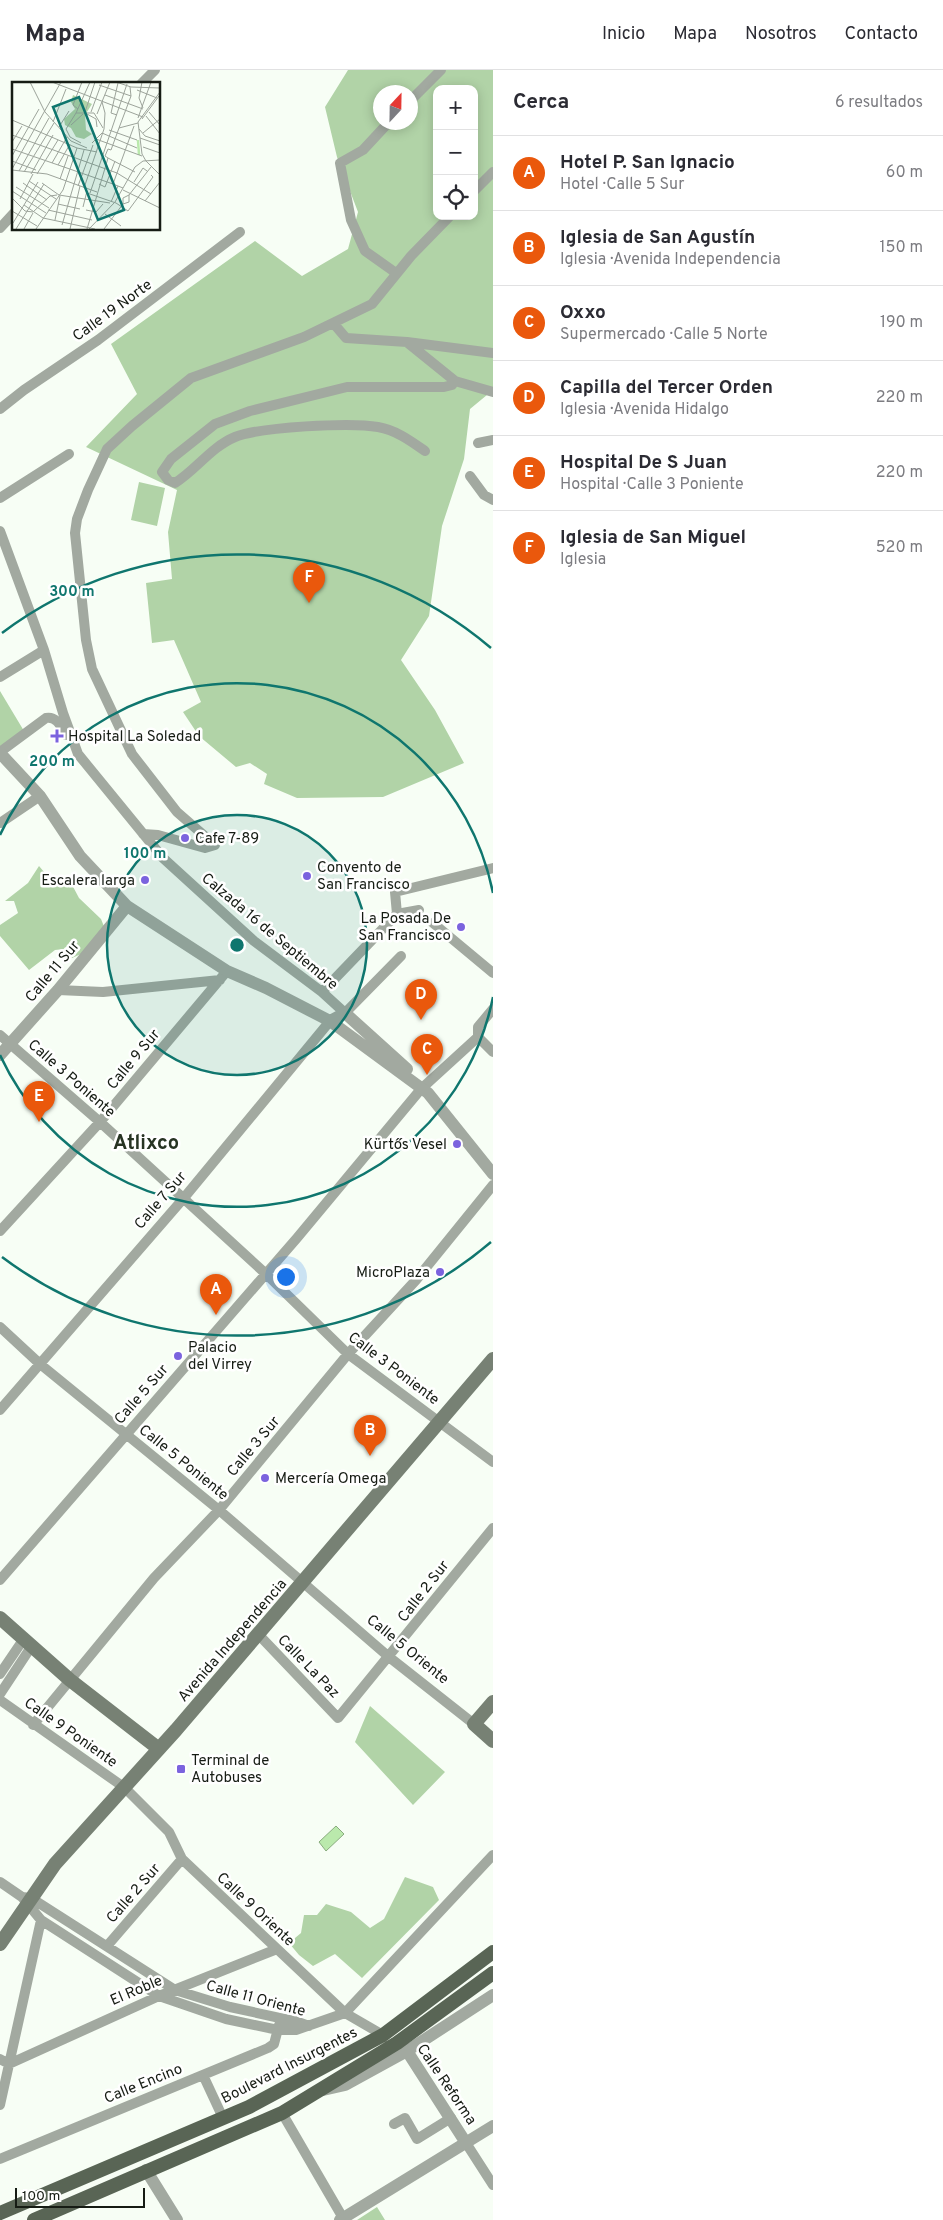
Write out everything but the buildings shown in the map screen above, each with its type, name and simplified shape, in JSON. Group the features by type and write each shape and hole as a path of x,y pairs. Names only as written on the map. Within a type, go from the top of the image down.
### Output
{"main road":[{"name":"Avenida Independencia","path":"0,1944 27,1900 55,1864 125,1788 303,1583 493,1359"},
{"path":"0,1618 27,1644 70,1680 159,1749"},
{"path":"474,1724 493,1702"},
{"name":"Calle 5 Oriente","path":"474,1724 493,1741"},
{"name":"Boulevard Insurgentes","path":"0,2213 249,2107 383,2035 493,1952"},
{"path":"34,2220 146,2170 282,2113 402,2047 493,1973"}],"street":[{"path":"143,82 155,70"},
{"path":"418,93 441,70"},
{"path":"382,130 363,150 340,163 351,220 366,251 396,273"},
{"path":"478,187 493,172"},
{"path":"0,228 12,215"},
{"path":"143,834 158,835 205,848 215,845 177,812 132,754 92,669 88,656 75,534 77,519 108,449 132,426 191,378 304,337 372,304 396,273 446,220"},
{"name":"Calle 19 Norte","path":"0,409 24,390 106,334 240,232"},
{"path":"334,324 346,338 407,342 493,353"},
{"path":"407,342 455,381 493,392"},
{"path":"425,451 402,435 379,427 350,426 253,431 234,438 214,450 175,484 168,480 162,472 171,459 216,424 250,411 347,387 444,387 452,385 455,381"},
{"path":"478,443 493,440"},
{"path":"0,498 69,454"},
{"path":"470,476 484,495 493,500"},
{"name":"Calzada 16 de Septiembre","path":"0,531 44,650 63,713 78,754 163,858 254,941 322,992 344,1013"},
{"path":"0,677 44,650"},
{"path":"78,754 58,721 51,717 46,718 0,752 40,796 80,856 127,906 223,976 289,1000 330,1021 425,1089"},
{"path":"0,823 40,796"},
{"path":"397,914 395,892 492,869"},
{"name":"Calle 11 Sur","path":"0,1055 58,990 127,906"},
{"path":"322,992 397,914 418,910"},
{"path":"433,922 493,973"},
{"path":"401,956 344,1013 425,1089 493,1174"},
{"path":"58,990 103,992 223,976"},
{"name":"Calle 9 Sur","path":"0,1231 100,1122 223,976"},
{"path":"493,1009 478,1028 478,1037 493,1052"},
{"name":"Calle 7 Sur","path":"0,1410 183,1199 330,1021 344,1013"},
{"name":"Calle 3 Poniente","path":"0,1035 100,1122 266,1274 348,1354 493,1462"},
{"name":"Calle 5 Sur","path":"0,1580 425,1089 478,1037"},
{"name":"Calle 3 Sur","path":"33,1724 154,1578 219,1510 348,1354 416,1280 493,1185"},
{"name":"Calle 5 Poniente","path":"0,1327 40,1364 219,1510 303,1583"},
{"name":"Calle 2 Sur","path":"338,1718 493,1528"},
{"name":"Calle 5 Oriente","path":"303,1583 389,1657 474,1724"},
{"name":"Calle La Paz","path":"258,1634 338,1718"},
{"path":"0,1674 27,1644"},
{"path":"0,1694 27,1644"},
{"name":"Calle 9 Poniente","path":"0,1700 125,1788"},
{"name":"Calle 9 Oriente","path":"125,1788 169,1832 182,1859 345,2014 383,2035"},
{"path":"345,2014 493,1855"},
{"name":"Calle 2 Sur","path":"107,1946 182,1859"},
{"path":"0,1882 27,1900"},
{"name":"Calle 11 Oriente","path":"27,1900 41,1920 159,1996 226,2020 279,2024"},
{"name":"Calle 11 Oriente","path":"27,1900 107,1946 175,1990 296,2030 345,2014"},
{"path":"0,2105 4,2061 41,1920"},
{"name":"El Roble","path":"4,2061 159,1996 278,1949"},
{"path":"402,2047 493,1995"},
{"name":"Calle Encino","path":"0,2159 268,2048 274,2044 279,2024"},
{"name":"Calle Reforma","path":"383,2035 402,2047 451,2118 493,2185"},
{"path":"203,2075 222,2118"},
{"path":"282,2113 341,2219 493,2126"},
{"path":"394,2124 406,2118 417,2139 451,2118"},
{"path":"146,2170 177,2220"}],"shaded area":[{"path":"348,70 493,70 493,390 470,409 464,459 442,526 429,616 401,660 435,710 464,763 383,797 297,798 264,784 267,774 250,763 236,767 199,736 183,712 201,702 174,640 152,643 146,583 172,579 168,532 177,490 86,447 137,394 111,344 255,241 302,276 348,249 358,212 337,157 325,107"},
{"path":"139,482 165,488 157,526 131,520"},
{"path":"0,691 24,731 0,747"},
{"path":"39,866 50,879 70,881 79,898 101,919 105,929 81,954 72,958 64,949 55,950 29,970 0,936 0,925 18,913 14,901 5,901 28,883"},
{"path":"370,1706 445,1772 413,1805 355,1742"},
{"path":"336,1826 344,1834 326,1851 319,1842"},
{"path":"405,1877 433,1887 439,1900 362,1978 335,1954 313,1966 299,1955 289,1943 301,1933 304,1915 317,1915 326,1904 351,1912 370,1928 384,1919"},
{"path":"377,2207 385,2220 357,2220"}],"place":[{"name":"Iglesia de San Miguel","path":"309,603"},
{"name":"Hospital La Soledad","path":"57,736"},
{"name":"Cafe 7-89","path":"185,838"},
{"name":"Convento de San Francisco","path":"307,876"},
{"name":"Escalera larga","path":"145,880"},
{"name":"La Posada De San Francisco","path":"461,927"},
{"name":"Capilla del Tercer Orden","path":"421,1020"},
{"name":"Oxxo","path":"427,1075"},
{"name":"Hospital De S Juan","path":"39,1122"},
{"name":"Kürtős Vesel","path":"457,1144"},
{"name":"MicroPlaza","path":"440,1272"},
{"name":"Hotel P. San Ignacio","path":"216,1315"},
{"name":"Palacio del Virrey","path":"178,1356"},
{"name":"Iglesia de San Agustín","path":"370,1456"},
{"name":"Mercería Omega","path":"265,1478"},
{"name":"Terminal de Autobuses","path":"181,1769"}],"district":[{"name":"Atlixco","path":"146,1142"}]}
